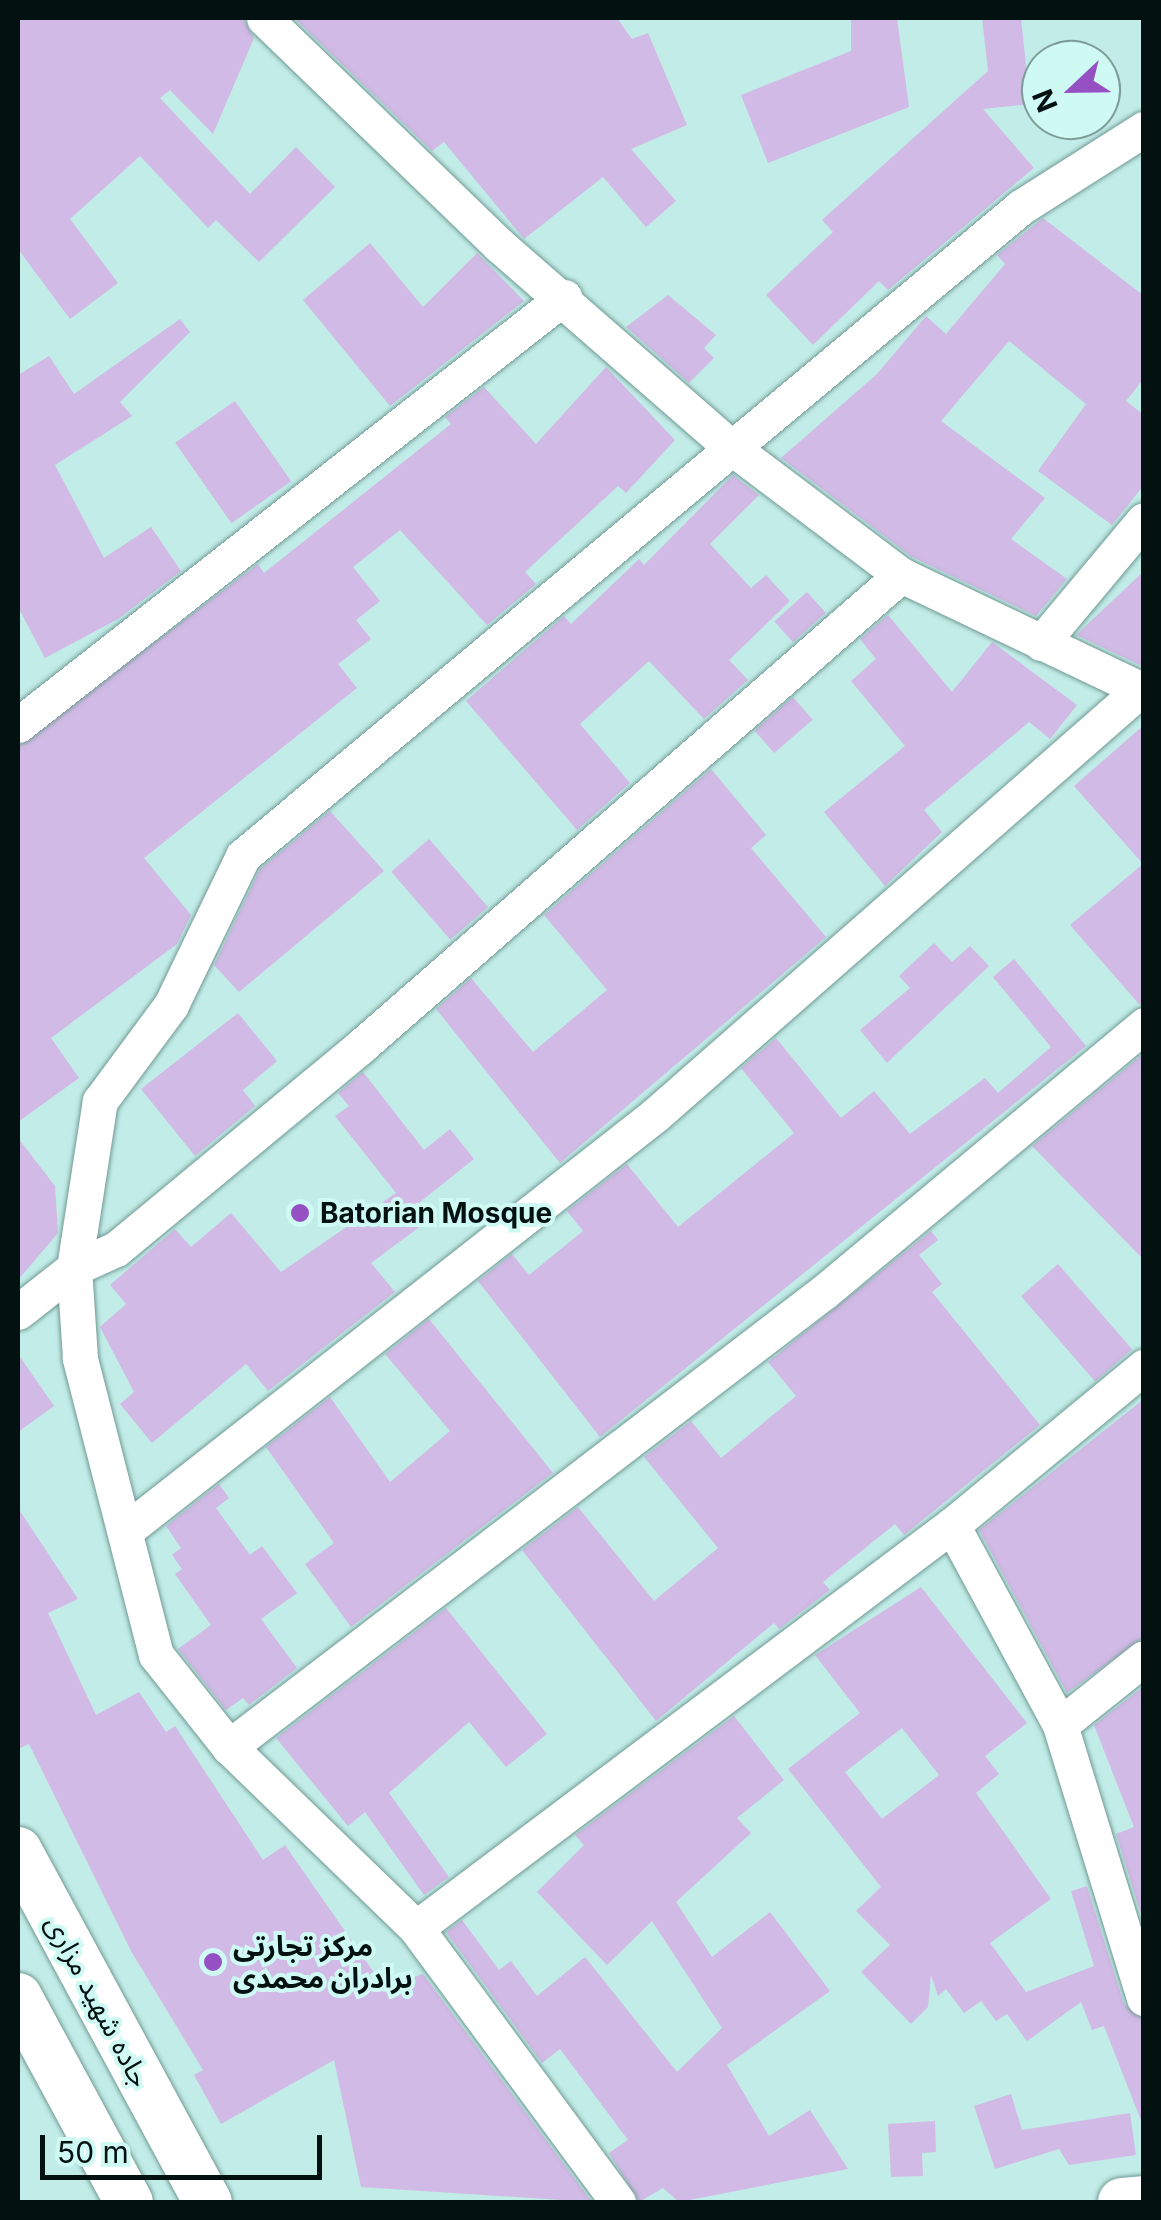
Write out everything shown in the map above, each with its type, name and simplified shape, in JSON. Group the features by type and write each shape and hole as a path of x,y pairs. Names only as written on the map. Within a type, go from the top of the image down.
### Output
{"main road":[{"name":"جاده شهید مزاری","path":"18,1851 208,2202"},
{"path":"18,1997 120,2199"},
{"path":"1122,2202 1144,2200"}],"street":[{"path":"130,1527 654,1116 1142,691 901,575 727,444 264,18"},
{"path":"618,2202 416,1928 228,1747 156,1656 130,1527 80,1358 74,1268 100,1100 171,1004 243,856 727,444 1020,206 1144,129"},
{"path":"18,725 564,297"},
{"path":"1041,643 1144,520"},
{"path":"18,1312 74,1268 116,1249 360,1047 901,575"},
{"path":"228,1747 824,1292 1144,1025"},
{"path":"416,1928 952,1524 1144,1367"},
{"path":"952,1524 1060,1726 1133,1929 1144,1998"},
{"path":"1060,1726 1144,1658"}],"building":[{"path":"18,18 243,18 254,38 213,134 170,90 160,98 250,194 296,147 335,187 259,262 216,220 208,228 140,156 70,219 118,283 70,319 18,249"},
{"path":"294,18 617,18 632,39 648,33 687,125 631,149 676,201 646,227 603,177 524,239 444,142 432,151"},
{"path":"851,18 897,18 909,107 768,163 741,95 851,51"},
{"path":"982,18 1021,18 1021,105 983,109 1034,168 888,290 879,281 813,345 766,295 833,232 822,220 988,71"},
{"path":"1043,218 1144,296 1144,378 1126,401 1144,415 1144,485 1112,525 1038,471 1086,404 1009,341 941,421 1045,498 1011,539 1067,579 1036,616 912,557 781,458 877,374 926,316 946,334 1005,264 997,255"},
{"path":"370,243 423,307 477,253 524,301 390,406 303,300"},
{"path":"668,295 716,335 704,348 714,358 689,383 626,327"},
{"path":"180,319 190,332 120,402 132,416 55,465 104,558 151,527 181,571 118,619 45,658 18,607 18,375 49,356 74,394"},
{"path":"606,367 675,440 626,493 618,486 525,572 536,584 487,625 400,530 353,567 380,601 356,620 371,639 338,664 357,688 144,858 191,915 177,944 51,1038 79,1078 18,1122 18,746 258,564 264,573 451,424 445,417 484,387 536,444"},
{"path":"235,401 291,481 231,523 175,443"},
{"path":"733,475 759,495 710,544 751,588 766,575 790,601 729,660 748,680 704,719 649,661 580,724 630,783 577,830 466,701 564,616 571,624 639,559 644,565"},
{"path":"1144,571 1144,667 1076,635"},
{"path":"807,592 826,613 793,642 774,621"},
{"path":"888,615 952,692 992,642 1077,705 1050,739 1029,722 924,810 942,832 885,886 824,812 905,746 851,681 876,659 860,639"},
{"path":"793,697 813,720 774,753 755,730"},
{"path":"1144,725 1144,1004 1139,1004 1070,925 1143,864 1074,786"},
{"path":"711,769 766,835 751,848 826,937 560,1163 436,1009 471,978 533,1052 607,990 544,915"},
{"path":"330,811 384,871 239,992 214,965 260,869"},
{"path":"429,839 488,907 450,940 391,872"},
{"path":"934,943 952,962 970,946 989,966 887,1063 860,1030 910,988 899,976"},
{"path":"1014,959 1086,1046 600,1437 478,1281 512,1254 529,1275 583,1231 567,1211 627,1164 678,1227 794,1133 741,1068 776,1038 841,1118 874,1091 910,1134 985,1078 998,1093 1051,1047 993,977"},
{"path":"238,1013 277,1061 243,1090 255,1106 195,1156 141,1089"},
{"path":"1144,1053 1144,1260 1032,1146"},
{"path":"363,1072 424,1150 450,1129 474,1159 410,1210 422,1225 371,1263 395,1292 268,1391 246,1364 152,1443 120,1404 134,1392 100,1327 126,1304 110,1285 175,1229 191,1247 231,1213 281,1272 396,1193 335,1116 349,1106 338,1093"},
{"path":"18,1138 55,1186 58,1233 18,1280"},
{"path":"931,1231 938,1240 919,1255 942,1284 932,1292 1040,1425 904,1535 895,1524 823,1582 830,1590 779,1629 774,1623 656,1721 522,1550 578,1507 654,1601 718,1548 644,1457 691,1421 721,1458 796,1396 768,1362"},
{"path":"1058,1264 1132,1349 1095,1381 1021,1296"},
{"path":"429,1319 553,1473 351,1627 305,1564 334,1543 266,1447 330,1397 390,1482 450,1431 385,1354"},
{"path":"18,1354 54,1406 18,1432"},
{"path":"1144,1399 1144,1637 1067,1693 979,1530"},
{"path":"219,1484 229,1498 216,1508 250,1555 262,1546 297,1593 261,1619 297,1668 249,1705 243,1698 226,1710 178,1649 211,1625 175,1574 182,1569 172,1555 181,1548 166,1526"},
{"path":"18,1508 78,1599 48,1613 96,1715 139,1692 166,1732 175,1726 263,1860 285,1845 384,1987 423,1974 592,2202 361,2187 334,2060 221,2124 194,2075 203,2070 131,1951 29,1744 18,1749"},
{"path":"921,1587 1027,1723 985,1756 999,1774 976,1793 1051,1899 990,1943 1026,1992 1094,1966 1071,1891 1087,1886 1124,2004 1144,2019 1144,2128 1104,2026 1092,2030 1081,2002 1027,2041 1007,2014 996,2021 981,2001 964,2013 946,1989 938,1996 931,1975 928,2007 911,2024 861,1972 890,1945 856,1911 881,1887 788,1769 860,1713 815,1655","holes":["902,1728 939,1775 882,1819 845,1772"]},
{"path":"446,1608 547,1734 506,1767 469,1722 389,1793 449,1877 424,1895 365,1812 348,1826 276,1738"},
{"path":"1144,1686 1144,1924 1116,1834 1134,1827 1094,1725"},
{"path":"734,1716 784,1780 737,1818 751,1833 676,1902 712,1957 770,1912 830,1991 727,2065 769,2136 810,2110 848,2169 679,2202 663,2188 639,2202 609,2153 628,2140 560,2049 542,2063 446,1932 462,1920 499,1970 511,1961 537,1996 585,1957 677,2072 722,2028 652,1921 607,1965 537,1892 584,1845 575,1835"},
{"path":"1011,2094 1022,2130 1130,2113 1136,2155 1069,2165 1059,2149 995,2169 974,2106"},
{"path":"935,2121 936,2152 922,2153 923,2176 891,2177 888,2124"}],"place":[{"name":"Batorian Mosque","path":"300,1213"},
{"name":"مرکز تجارتی برادران محمدی","path":"213,1962"}]}
